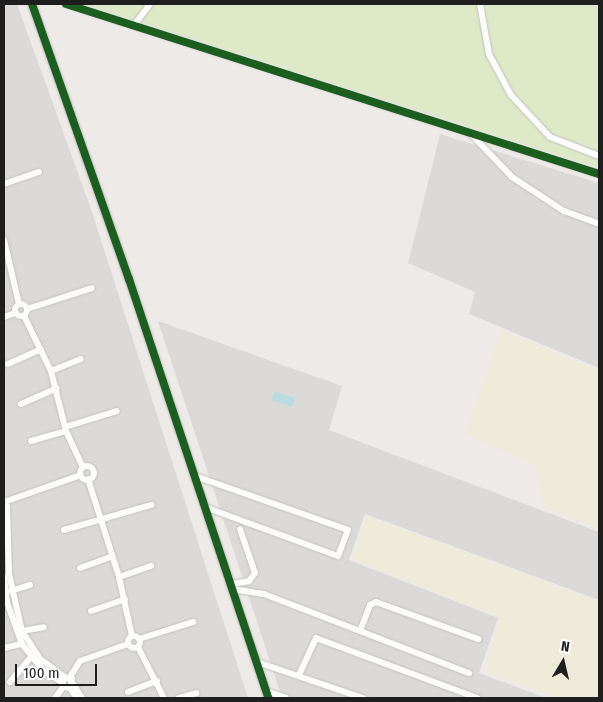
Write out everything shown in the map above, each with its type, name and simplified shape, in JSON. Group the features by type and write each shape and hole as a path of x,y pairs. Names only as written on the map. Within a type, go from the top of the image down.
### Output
{"main road":[{"path":"32,4 195,476 267,695"}],"street":[{"path":"66,4 136,24 599,174"},
{"path":"136,24 150,4"},
{"path":"480,4 489,54 511,95 550,137 599,156"},
{"path":"469,132 512,177 564,211 599,224"},
{"path":"4,184 39,172"},
{"path":"4,240 19,304 15,313"},
{"path":"24,316 27,309 92,288"},
{"path":"19,304 27,309"},
{"path":"4,317 15,313 24,316 51,371 57,388 65,429 83,467 81,475"},
{"path":"8,364 40,349"},
{"path":"51,371 80,359"},
{"path":"21,404 57,388"},
{"path":"32,441 117,411"},
{"path":"83,467 93,469 93,476 88,479"},
{"path":"82,698 40,659 22,632 11,590 5,503 81,475 88,479 98,519 119,577 138,647 164,698"},
{"path":"195,476 348,530 338,556 205,507"},
{"path":"64,530 151,505"},
{"path":"232,587 249,580 255,573 240,529"},
{"path":"80,568 111,557"},
{"path":"119,577 151,566"},
{"path":"4,577 6,602 22,644 30,657 67,683 77,698"},
{"path":"11,590 30,584"},
{"path":"232,587 264,594 469,673"},
{"path":"91,611 125,599"},
{"path":"360,631 370,605 376,602 478,639"},
{"path":"55,698 67,683 80,661 128,644 136,638 193,622"},
{"path":"22,632 44,627"},
{"path":"299,675 316,638 477,698"},
{"path":"4,648 22,644"},
{"path":"128,644 133,648 138,647"},
{"path":"10,682 30,657"},
{"path":"257,662 363,698"},
{"path":"128,692 157,681"},
{"path":"178,698 196,693"},
{"path":"267,695 286,698"}],"shaded area":[{"path":"4,4 17,4 91,209 248,698 4,698"},
{"path":"440,134 599,183 599,368 469,314 475,292 408,263"},
{"path":"158,321 342,386 329,430 599,532 599,600 365,514 349,560 498,618 479,673 546,698 282,698"},
{"path":"501,330 599,371 599,529 543,507 535,465 465,434"},
{"path":"366,516 599,602 599,698 556,698 484,670 500,618 352,559"}],"green space":[{"path":"83,4 599,4 599,168"}],"water":[{"path":"274,391 295,398 292,407 271,400"}],"cycle path":[{"path":"32,4 129,279 268,698"},
{"path":"66,4 599,174"}]}
